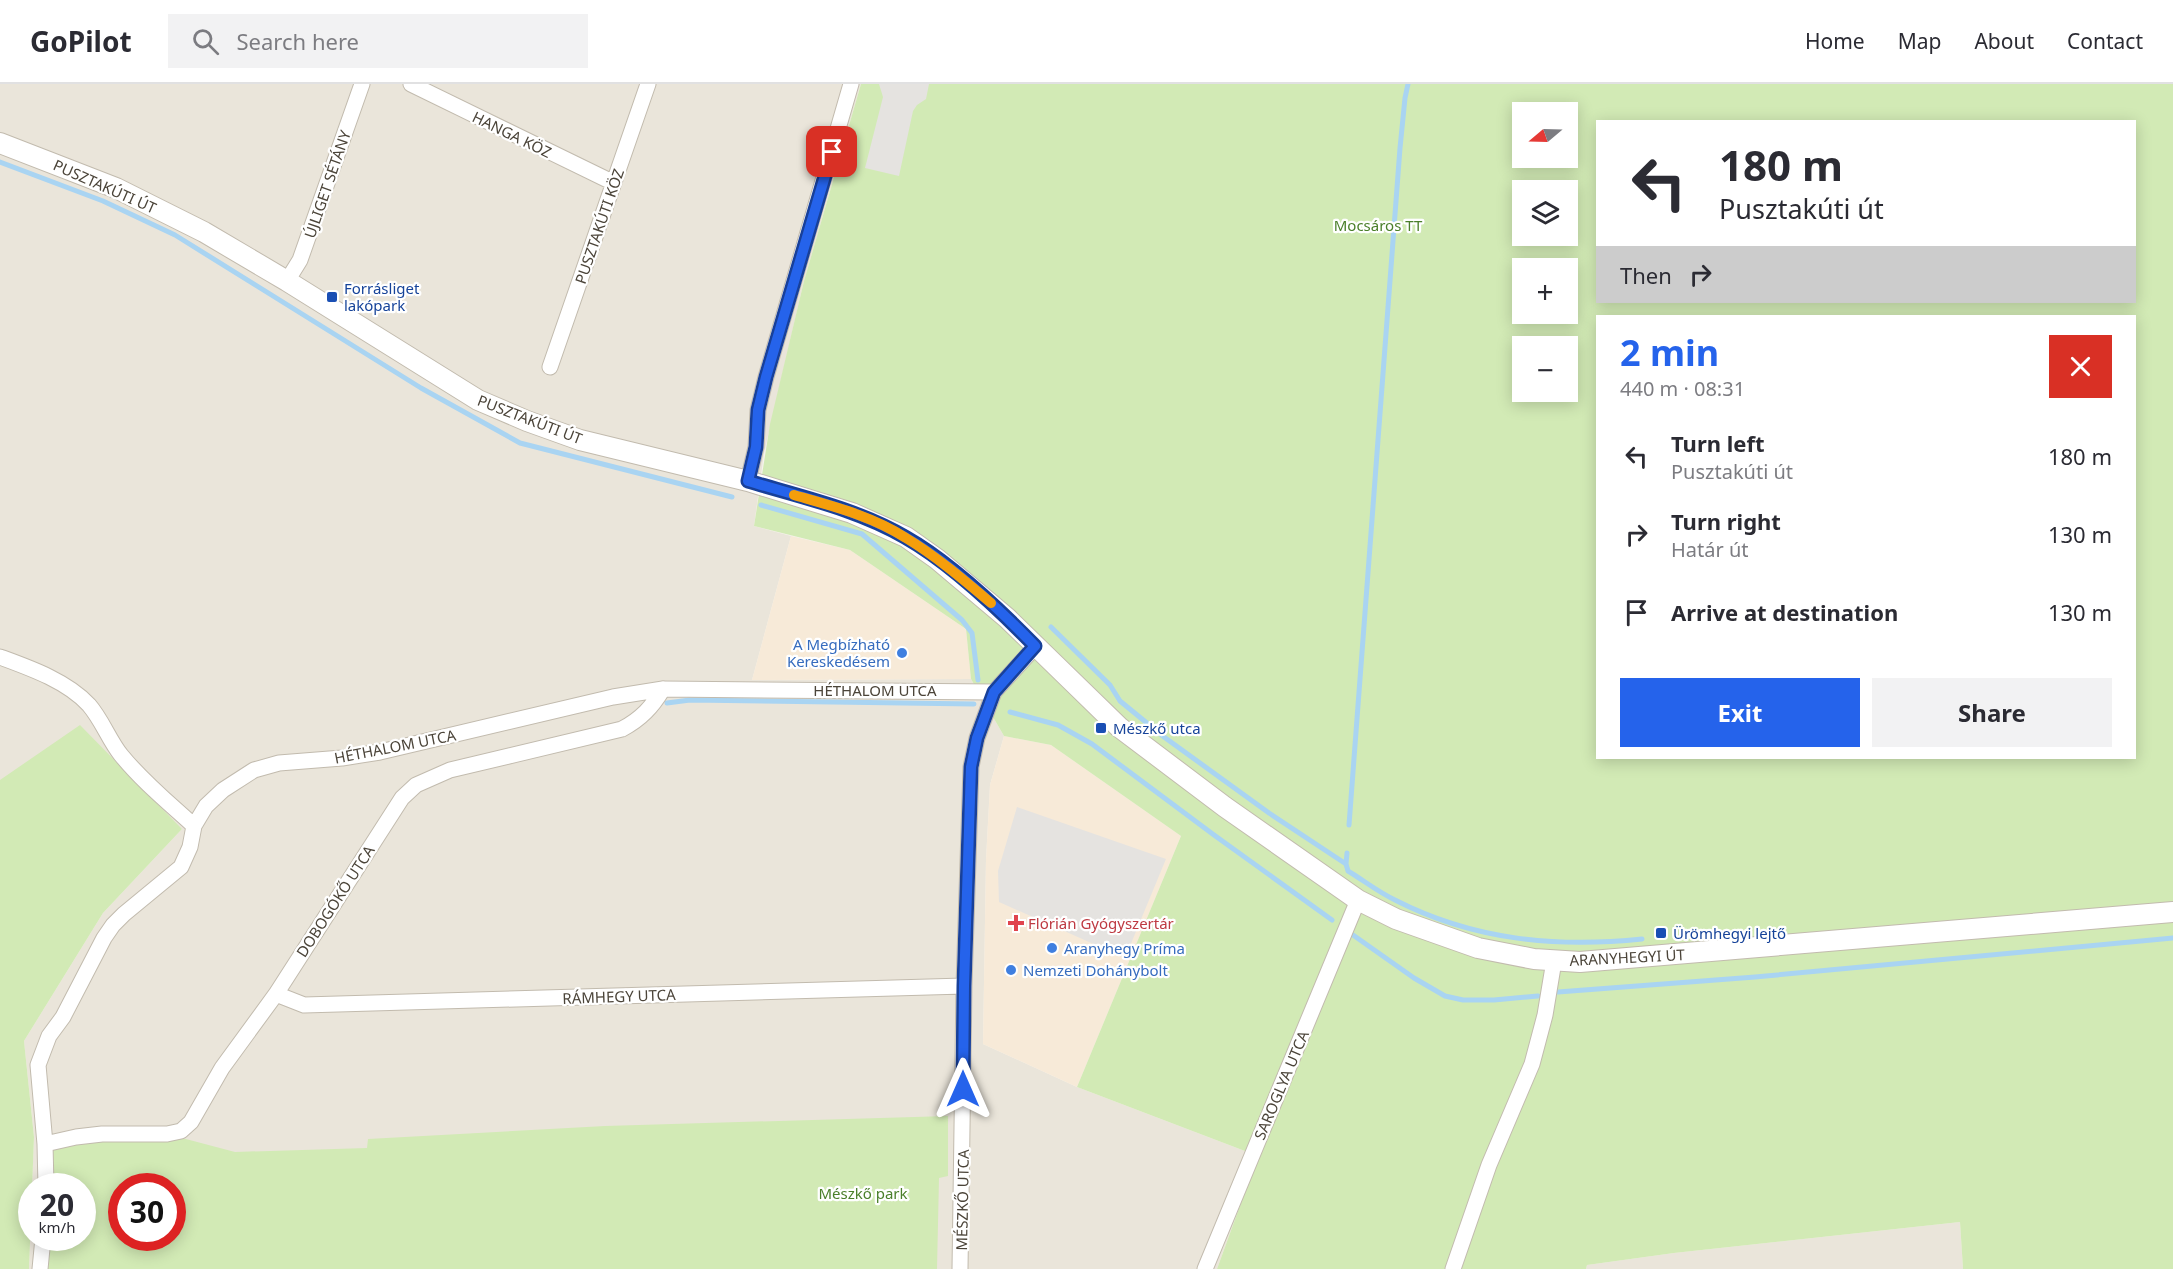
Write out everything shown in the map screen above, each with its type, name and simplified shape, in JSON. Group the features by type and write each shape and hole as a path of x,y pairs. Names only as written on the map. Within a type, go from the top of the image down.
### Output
{"street":[{"name":"ÚJLIGET SÉTÁNY","path":"287,281 300,260 362,84"},
{"name":"HANGA KÖZ","path":"411,84 614,183"},
{"name":"PUSZTAKÚTI KÖZ","path":"550,367 648,84"},
{"path":"748,481 756,447 758,410 766,377 851,84"},
{"name":"PUSZTAKÚTI ÚT","path":"0,143 116,188 204,232 478,400 580,440 748,481 852,513 906,537 984,598 1035,646"},
{"name":"MÉSZKŐ UTCA","path":"960,1269 964,986 971,767 977,738 994,692 1035,646"},
{"name":"ARANYHEGYI ÚT","path":"1035,646 1119,727 1225,807 1358,900 1396,919 1498,954 1554,961 1607,961 2173,912"},
{"path":"0,657 24,666 76,694 89,706 119,753 142,779 194,826"},
{"name":"HÉTHALOM UTCA","path":"46,1173 38,1065 48,1036 63,1017 113,925 181,867 190,847 194,826 206,806 223,790 254,770 279,763 342,758 380,752 613,697 663,689 994,692"},
{"name":"DOBOGÓKŐ UTCA","path":"45,1144 102,1134 167,1134 181,1131 191,1122 222,1068 276,994 402,798 416,785 450,770 622,729 636,722 652,707 663,689"},
{"name":"SAROGLYA UTCA","path":"1204,1269 1358,900"},
{"path":"1453,1269 1489,1166 1532,1064 1545,1014 1554,961"},
{"name":"RÁMHEGY UTCA","path":"276,994 304,1005 964,986"},
{"path":"40,1269 42,1251"}],"shaded area":[{"path":"0,84 861,84 804,281 764,453 754,526 791,536 752,680 971,679 1004,736 990,785 986,860 983,1044 1077,1087 1258,1156 1217,1269 29,1269 30,1251 96,1251 96,1173 33,1173 34,1137 24,1041 103,913 182,829 0,780"},
{"path":"879,84 929,84 926,99 913,111 899,176 865,168 883,97"},
{"path":"791,536 850,550 966,629 971,679 752,680"},
{"path":"1004,736 1051,745 1181,836 1077,1087 983,1044 986,860 990,785"},
{"path":"1017,807 1166,859 1125,958 999,902 998,871"},
{"path":"1960,1222 1963,1269 1586,1269 1587,1265 1674,1253"}],"green space":[{"name":"Mocsáros TT","path":"861,84 2173,84 2173,1269 1963,1269 1960,1222 1674,1253 1587,1265 1586,1269 1217,1269 1258,1156 1077,1087 1181,836 1051,745 1004,736 971,679 966,629 850,550 754,526 770,424 804,281"},
{"path":"80,725 182,829 103,913 24,1041 34,1137 33,1173 18,1173 18,1251 30,1251 29,1269 0,1269 0,780"},
{"name":"Mészkő park","path":"948,1116 948,1176 939,1178 937,1269 40,1269 42,1251 96,1251 96,1173 46,1173 45,1144 167,1134 235,1152 367,1148 368,1139 605,1126"}],"waterway":[{"path":"1349,825 1400,148 1408,84"},
{"path":"0,162 103,201 175,235 421,388 520,443 732,497"},
{"path":"761,505 862,534 962,620 972,633 978,680"},
{"path":"1051,627 1110,685 1120,701 1164,737 1269,813 1346,864"},
{"path":"667,703 690,700 974,704"},
{"path":"1010,712 1058,725 1092,744 1332,920"},
{"path":"1347,853 1348,871 1395,900 1424,914 1454,924 1516,938 1547,941 1610,942 1642,939"},
{"path":"1353,935 1414,978 1445,996 1463,1000 1538,996"},
{"path":"1558,992 1755,977 2173,938"}],"slow traffic":[{"path":"794,495 852,513 906,537 991,603"}],"place":[{"name":"Forrásliget lakópark","path":"332,297"},
{"name":"A Megbízható Kereskedésem","path":"902,653"},
{"name":"Mészkő utca","path":"1101,728"},
{"name":"Flórián Gyógyszertár","path":"1016,923"},
{"name":"Ürömhegyi lejtő","path":"1661,933"},
{"name":"Aranyhegy Príma","path":"1052,948"},
{"name":"Nemzeti Dohánybolt","path":"1011,970"}],"route":[{"path":"832,152 766,377 758,410 756,447 748,481 852,513 906,537 984,598 1035,646 994,692 977,738 971,767 963,1089"}]}
